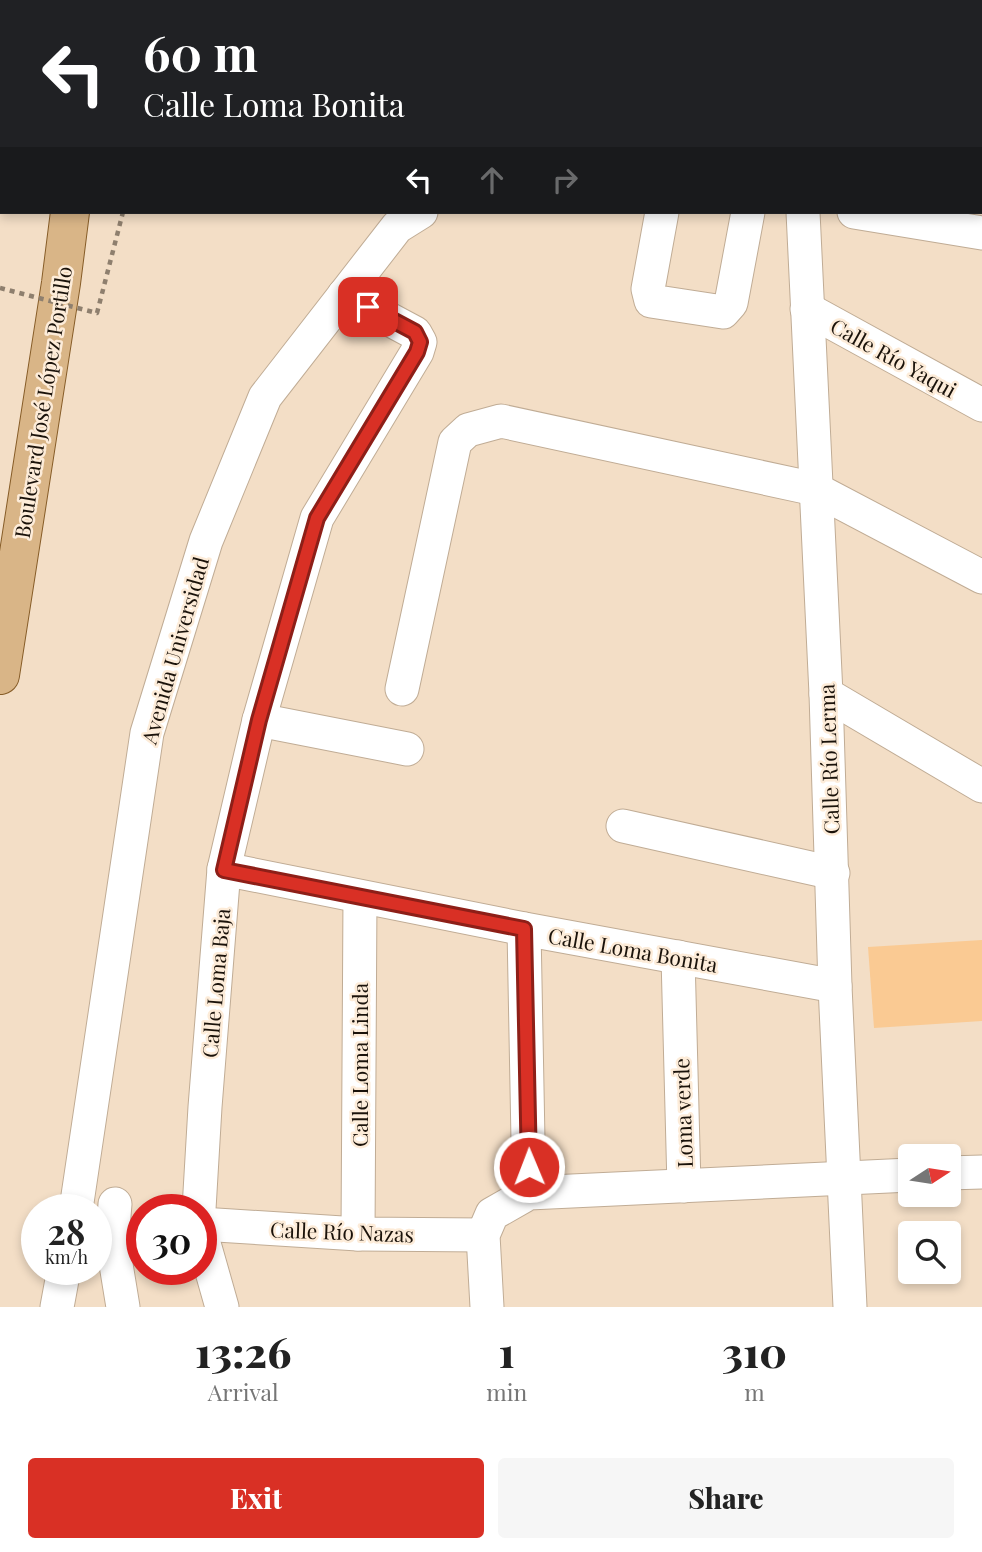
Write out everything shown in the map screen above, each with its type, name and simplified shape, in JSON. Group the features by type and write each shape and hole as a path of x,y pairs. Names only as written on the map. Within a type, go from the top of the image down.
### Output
{"main road":[{"name":"Boulevard José López Portillo","path":"0,675 70,214"},
{"path":"61,283 86,214"}],"street":[{"path":"662,214 648,289 651,301 723,312 731,303 748,214"},
{"name":"Calle Río Lerma","path":"803,214 826,694 835,986 850,1307"},
{"path":"866,214 982,233"},
{"name":"Avenida Universidad","path":"79,1194 147,733 206,541 265,397 406,217"},
{"name":"Calle Loma Baja","path":"201,1194 224,870 259,720 317,518 417,352 420,342 415,332 344,295"},
{"name":"Calle Río Yaqui","path":"807,309 982,405"},
{"path":"402,689 456,442 468,430 501,421 815,489 982,577"},
{"path":"826,694 982,786"},
{"path":"259,720 407,749"},
{"path":"623,825 833,873"},
{"name":"Calle Loma Bonita","path":"224,870 835,986"},
{"name":"Calle Loma Linda","path":"358,1234 360,897"},
{"path":"524,929 529,1193"},
{"name":"Loma verde","path":"483,1235 492,1214 529,1193 684,1186 678,957"},
{"path":"961,1173 982,1172"},
{"path":"684,1186 898,1175"},
{"path":"123,1307 112,1240 126,1213"},
{"name":"Calle Río Nazas","path":"217,1225 358,1234 483,1235"},
{"path":"483,1235 487,1307"},
{"path":"57,1307 61,1285"},
{"path":"216,1285 222,1307"}],"path":[{"path":"0,288 97,313 122,214"}],"shaded area":[{"path":"982,940 982,1021 874,1028 868,947"}],"route":[{"path":"368,307 415,332 420,342 417,352 317,518 259,720 224,870 524,929 529,1167"}]}
